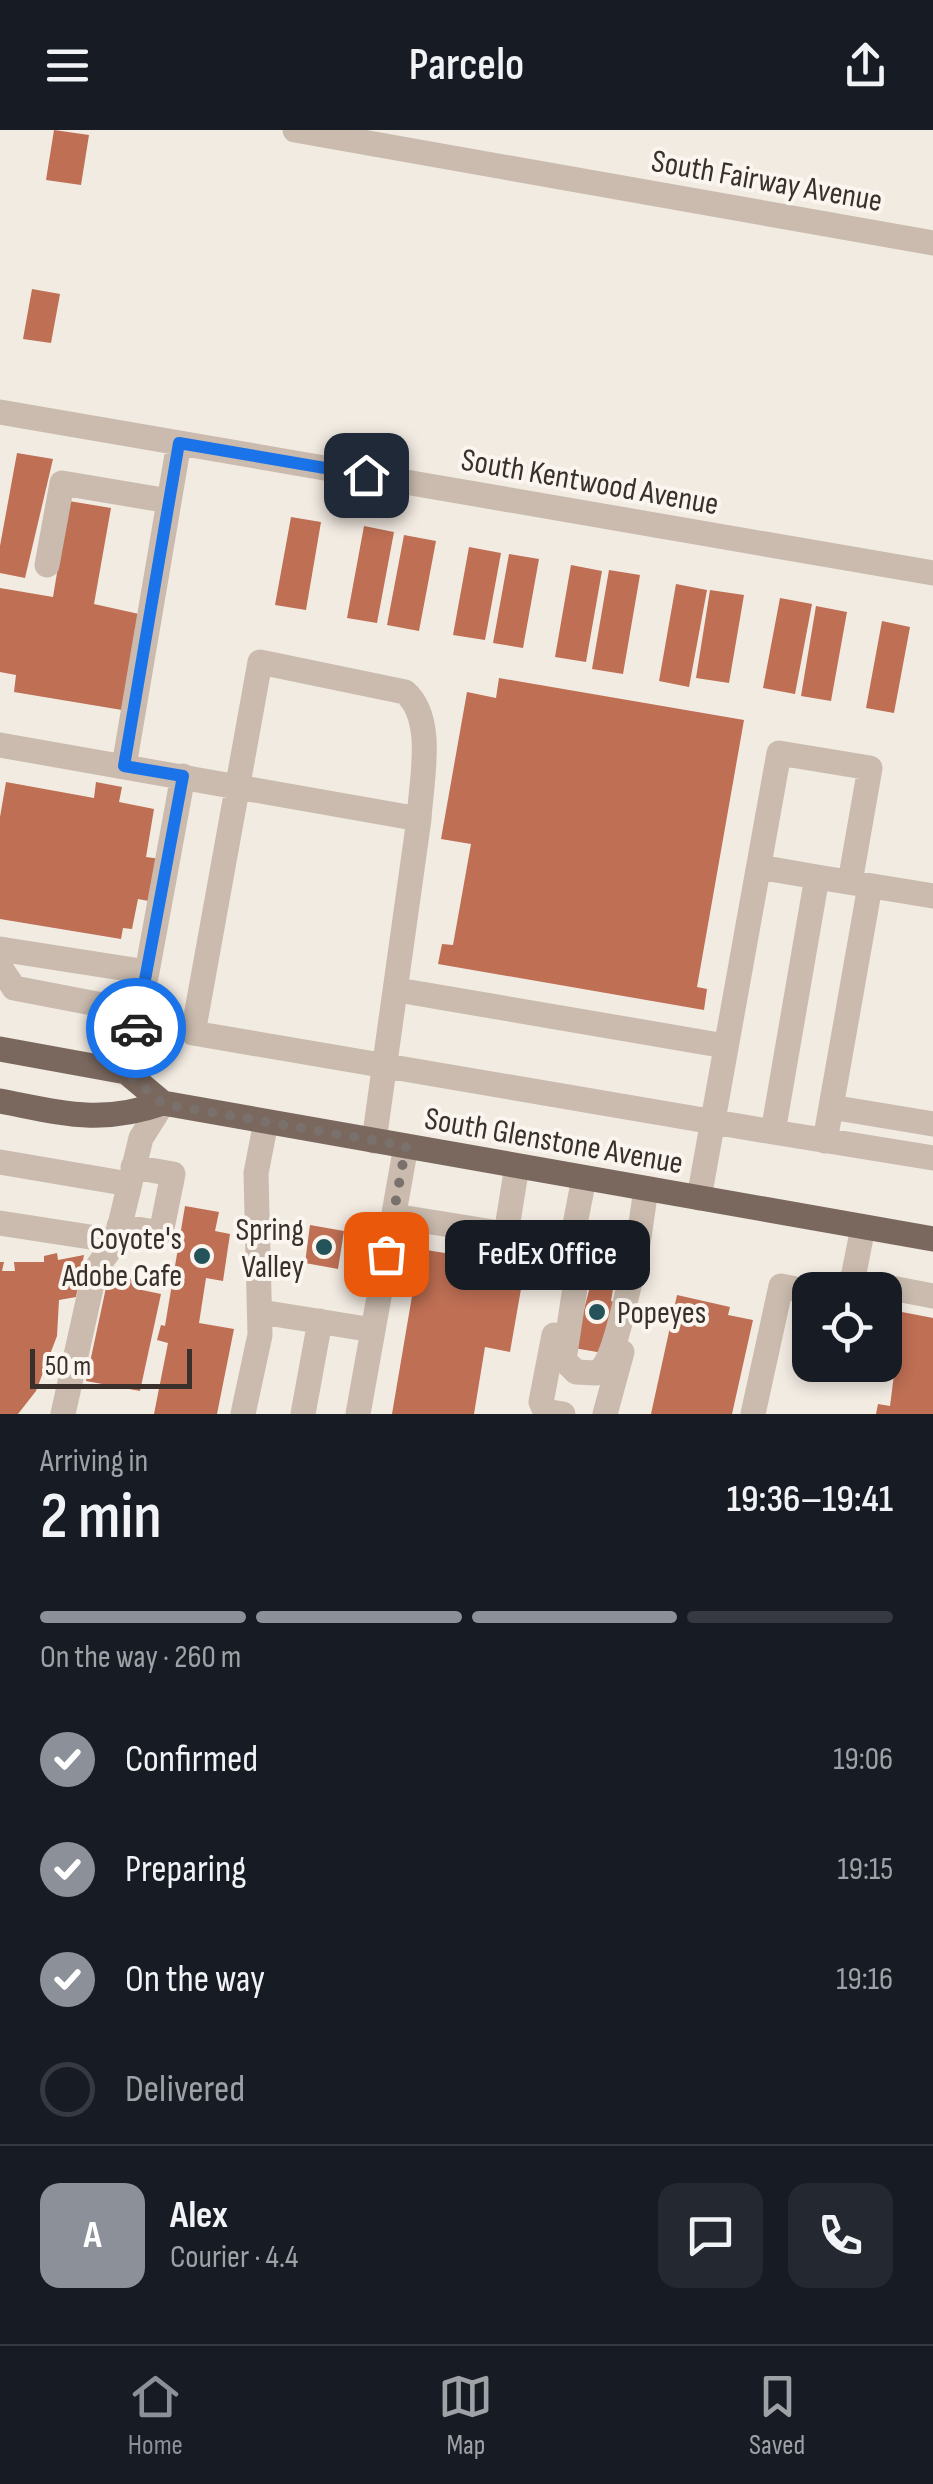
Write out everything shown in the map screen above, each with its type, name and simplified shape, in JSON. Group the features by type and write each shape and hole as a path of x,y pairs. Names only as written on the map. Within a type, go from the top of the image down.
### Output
{"main road":[{"path":"0,1032 72,1048 97,1066"},
{"path":"0,1049 126,1072 163,1104"},
{"name":"South Glenstone Avenue","path":"0,1101 78,1116 122,1118 163,1104 933,1240"}],"street":[{"name":"South Fairway Avenue","path":"295,130 933,243"},
{"name":"South Kentwood Avenue","path":"0,412 933,573"},
{"path":"124,766 179,443"},
{"path":"47,565 62,483 170,501"},
{"path":"374,1141 386,1067 398,990 419,820 423,734 418,704 405,692 260,662 193,1032 386,1067 712,1123 933,1158"},
{"path":"0,745 419,820"},
{"path":"699,1198 779,753 870,768 860,884 826,1141"},
{"path":"126,1072 183,776"},
{"path":"759,867 933,896"},
{"path":"773,1132 817,877"},
{"path":"0,949 147,972"},
{"path":"0,967 14,988 140,1012"},
{"path":"398,990 726,1046"},
{"path":"63,1414 95,1270 118,1234 141,1138 163,1104"},
{"path":"832,1108 933,1124"},
{"path":"243,1414 261,1312 256,1281 261,1253 256,1173 266,1122"},
{"path":"358,1414 406,1146"},
{"path":"0,1162 131,1176 174,1174 161,1233 118,1234 0,1223"},
{"path":"394,1216 506,1234 517,1166"},
{"path":"563,1414 545,1411 541,1402 584,1178"},
{"path":"605,1414 620,1368 646,1189"},
{"path":"853,1272 864,1227"},
{"path":"570,1252 635,1264"},
{"path":"570,1252 576,1281 564,1360 569,1368 585,1374 604,1370 612,1356 621,1304 635,1264"},
{"path":"753,1414 781,1286 792,1288"},
{"path":"902,1290 933,1296"},
{"path":"261,1312 372,1330"},
{"path":"303,1414 320,1321"}],"building":[{"path":"54,130 89,135 81,185 46,180"},
{"path":"32,289 60,294 51,343 23,339"},
{"path":"17,453 53,459 25,578 0,573 0,546"},
{"path":"69,501 111,508 94,604 139,614 122,710 14,692 16,675 0,672 0,588 53,597"},
{"path":"291,517 321,522 306,610 275,605"},
{"path":"364,526 394,532 377,623 347,618"},
{"path":"404,535 436,541 419,631 387,625"},
{"path":"469,547 501,553 485,640 453,635"},
{"path":"509,554 539,559 523,648 493,643"},
{"path":"571,565 602,571 586,662 555,657"},
{"path":"609,570 640,575 623,674 592,669"},
{"path":"676,584 707,590 689,687 659,681"},
{"path":"710,590 744,595 729,683 696,678"},
{"path":"780,598 812,604 795,694 763,688"},
{"path":"816,606 847,612 831,701 801,696"},
{"path":"882,621 910,627 894,713 866,708"},
{"path":"499,678 744,720 697,987 707,989 704,1010 438,964 442,944 453,945 471,844 441,839 467,692 496,698"},
{"path":"6,782 94,798 96,782 122,787 119,802 154,809 146,857 161,859 154,902 138,899 132,929 123,928 121,939 0,919 0,817"},
{"path":"185,1206 219,1212 215,1231 230,1234 223,1281 206,1278 199,1323 234,1329 217,1414 154,1414 168,1343 157,1340 161,1325 165,1326"},
{"name":"Spring Valley","path":"310,1225 344,1231 338,1269 305,1263"},
{"path":"420,1249 525,1266 510,1352 485,1347 474,1414 392,1414"},
{"path":"57,1253 58,1260 84,1255 76,1297 59,1300 57,1336 36,1391 18,1414 0,1414 0,1262 4,1262 2,1271 15,1271 14,1262 44,1262 44,1256"},
{"name":"Popeyes","path":"593,1275 614,1283 611,1301 615,1302 603,1353 574,1348"},
{"path":"119,1276 139,1280 137,1289 161,1294 140,1391 86,1381 107,1283 117,1286"},
{"path":"677,1295 730,1307 728,1315 753,1320 732,1414 651,1414"},
{"path":"902,1312 933,1318 933,1414 876,1414 878,1404 890,1406 893,1382 902,1382"}],"way so far":[{"path":"136,1028 126,1072 163,1104 406,1146 386,1254"}],"place":[{"name":"Spring Valley","path":"324,1247"},
{"name":"FedEx Office","path":"386,1254"},
{"name":"Coyote's Adobe Cafe","path":"202,1256"},
{"name":"Popeyes","path":"597,1312"}],"route":[{"path":"136,1028 183,776 124,766 179,443 366,475"}]}
